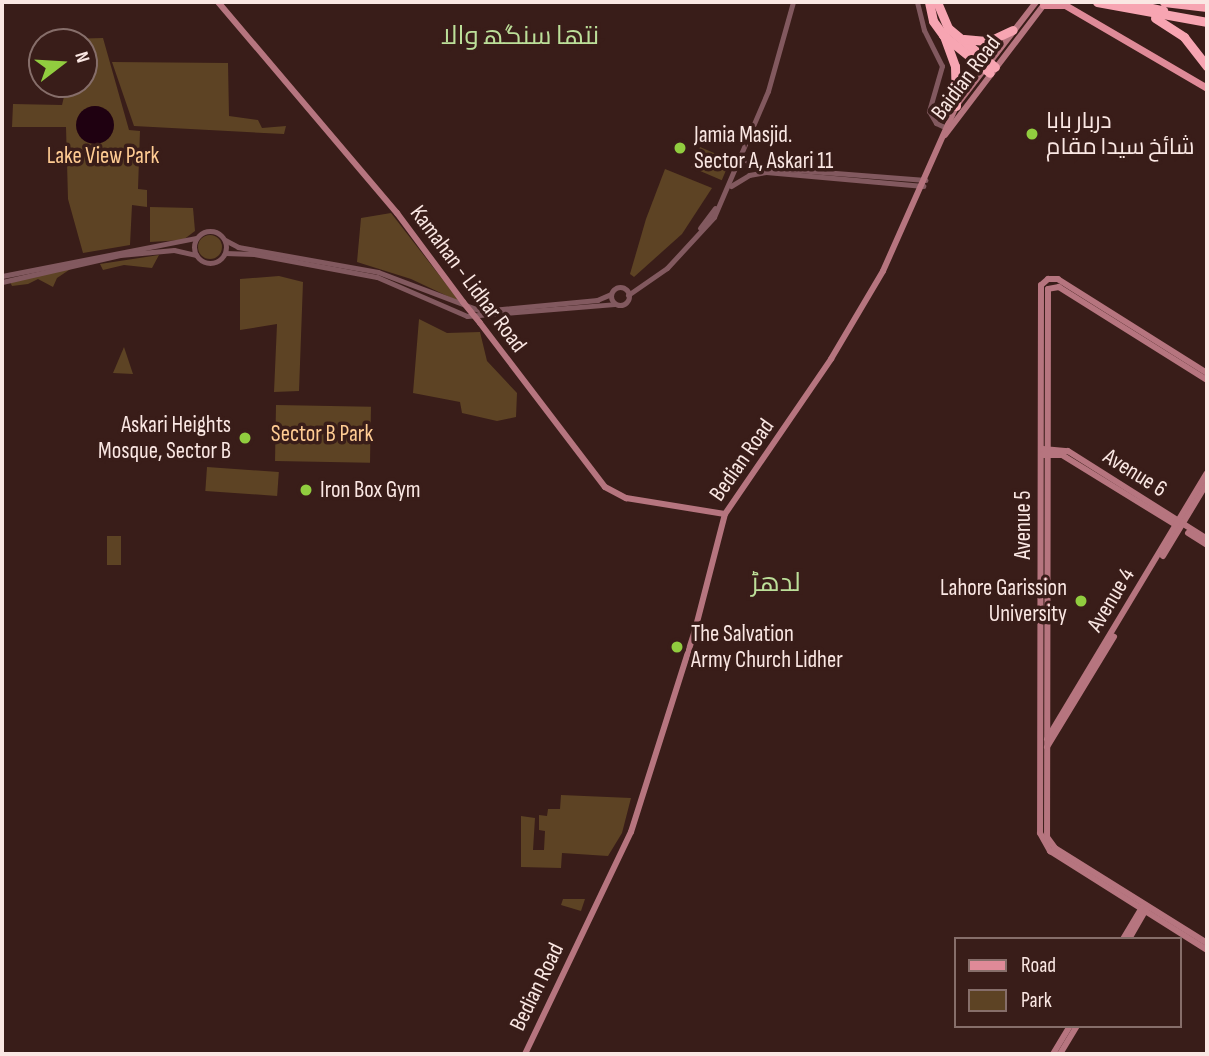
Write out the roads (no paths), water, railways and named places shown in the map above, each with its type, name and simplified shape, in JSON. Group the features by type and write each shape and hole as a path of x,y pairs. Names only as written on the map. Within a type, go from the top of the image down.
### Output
{"highway":[{"path":"929,2 933,21 943,36 955,66 954,109"},
{"path":"937,2 944,23 989,67"},
{"path":"1097,2 1146,14 1206,14"},
{"path":"1124,2 1206,14"},
{"path":"1164,2 1206,14"},
{"path":"1146,14 1177,31 1207,66"},
{"path":"959,38 989,41 1013,30"},
{"path":"943,36 989,67"}],"main road":[{"name":"Kamahan - Lidhar Road","path":"218,2 405,223 609,490 651,503 725,514"},
{"name":"Baidian Road","path":"944,124 1042,3"},
{"name":"Bedian Road","path":"525,1054 631,832 695,630 725,514 848,332 924,183 944,124 989,67 1013,30 1042,3"},
{"path":"1042,3 1065,5 1207,89"},
{"name":"Avenue 5","path":"1145,907 1047,848 1040,833 1044,743 1041,289 1048,279 1062,281 1207,373"},
{"name":"Avenue 5","path":"1043,452 1047,292 1052,286 1207,380"},
{"name":"Avenue 6","path":"1043,452 1066,450 1166,517 1175,533 1192,533 1207,539"},
{"name":"Avenue 4","path":"1044,743 1175,533 1207,473"},
{"name":"Avenue 4","path":"1185,512 1207,483"},
{"path":"1185,512 1192,533 1175,533 1166,517 1185,512"},
{"name":"Avenue 6","path":"1192,533 1207,545"},
{"path":"1124,937 1145,907"},
{"path":"1130,937 1145,907"},
{"path":"1145,907 1207,943"},
{"path":"1145,907 1207,950"},
{"path":"1053,1054 1069,1028"},
{"path":"1060,1054 1076,1028"}],"street":[{"path":"2,282 120,255 174,250 210,263 225,253 254,254 356,271 405,286 460,313 479,317 626,302 628,293 693,243 730,187 765,90 792,2"},
{"path":"917,2 924,30 942,66 942,77 928,103 944,124"},
{"path":"741,157 766,170"},
{"path":"628,293 652,276 690,241 711,215 736,175 766,170 924,183"},
{"path":"2,276 196,238 213,231 225,240 411,283 481,311 597,300 617,288 628,293"},
{"path":"196,238 196,256"},
{"path":"225,240 225,253"},
{"path":"611,294 615,303"}],"place":[{"name":"دربار بابا شائخ سیدا مقام","path":"1032,134"},
{"name":"Jamia Masjid. Sector A, Askari 11","path":"680,148"},
{"name":"Askari Heights Mosque, Sector B","path":"245,438"},
{"name":"Iron Box Gym","path":"306,490"},
{"name":"Lahore Garission University","path":"1081,601"},
{"name":"The Salvation Army Church Lidher","path":"677,647"}],"district":[{"name":"نتھا سنگھ والا","path":"520,37"},
{"name":"لدھڑ","path":"776,584"}],"park label":[{"name":"Lake View Park","path":"103,156"},
{"name":"Sector B Park","path":"322,434"}]}
